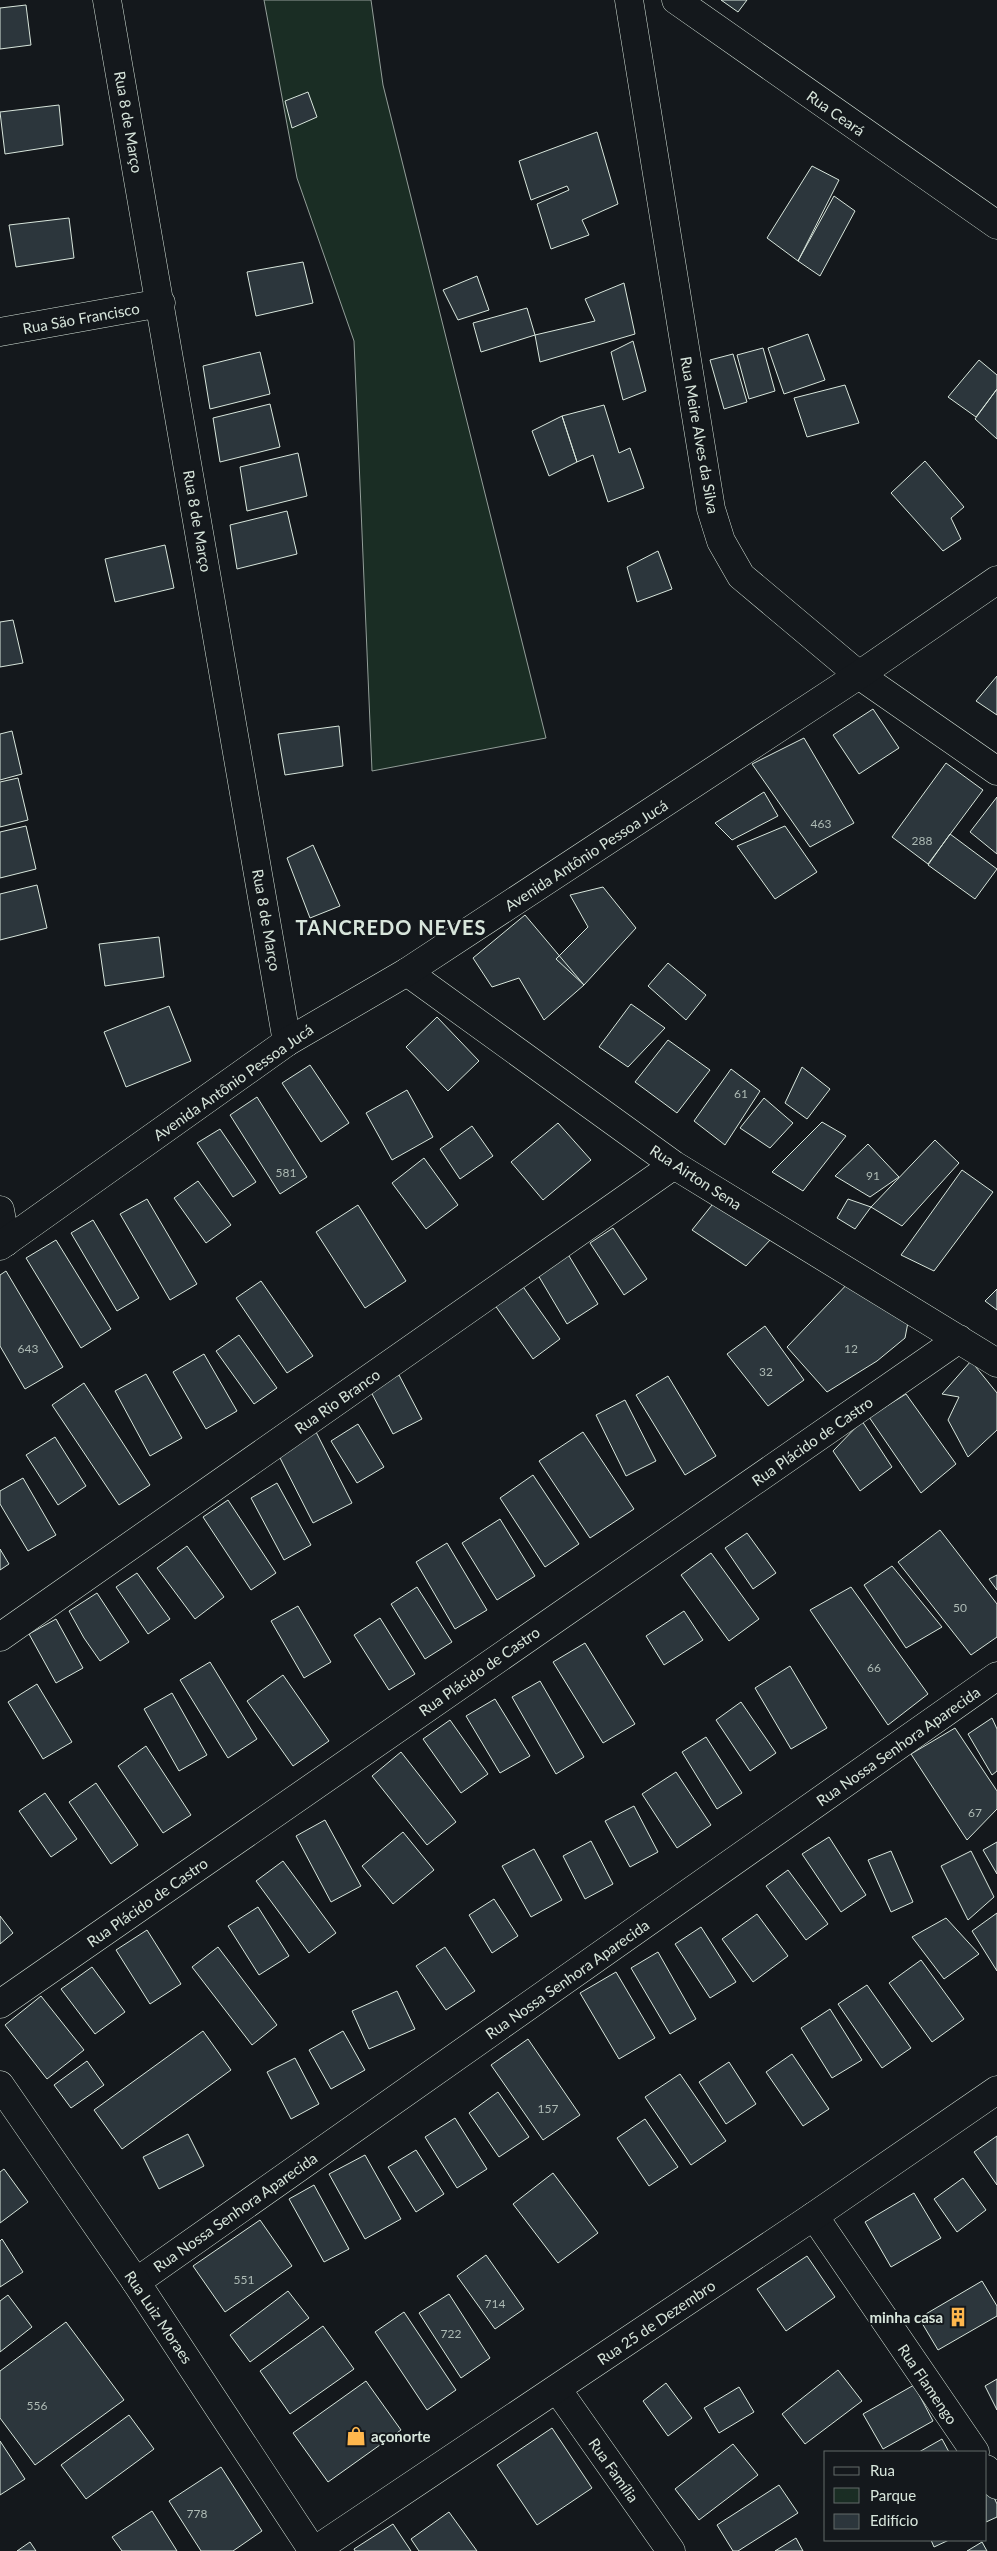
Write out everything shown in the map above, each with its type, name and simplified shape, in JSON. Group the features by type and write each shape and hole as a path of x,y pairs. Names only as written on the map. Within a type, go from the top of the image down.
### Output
{"street":[{"name":"Rua 8 de Março","path":"107,0 161,303 287,1042"},
{"name":"Rua Meire Alves da Silva","path":"628,0 711,509 721,541 741,576 859,675 997,772"},
{"name":"Rua Ceará","path":"676,0 997,225"},
{"name":"Rua São Francisco","path":"0,332 161,303"},
{"name":"Avenida Antônio Pessoa Jucá","path":"3,1244 287,1042 408,972 859,675 997,580"},
{"name":"Rua Airton Sena","path":"408,972 674,1165 997,1363"},
{"name":"Rua Rio Branco","path":"0,1637 674,1165"},
{"path":"0,1210 3,1244"},
{"name":"Rua Plácido de Castro","path":"0,2004 959,1339"},
{"name":"Rua Nossa Senhora Aparecida","path":"136,2282 997,1676"},
{"name":"Rua Luiz Moraes","path":"0,2085 136,2282 314,2551"},
{"name":"Rua 25 de Dezembro","path":"314,2551 814,2216 997,2090"},
{"name":"Rua Flamengo","path":"814,2216 973,2451"},
{"name":"Rua Família","path":"557,2389 671,2551"},
{"path":"987,2470 997,2485"}],"green space":[{"path":"264,0 371,0 383,85 546,738 372,771 354,341 297,178"}],"building":[{"path":"721,0 747,0 738,12"},
{"path":"26,5 31,45 0,49 0,8"},
{"path":"308,92 317,117 292,128 285,101"},
{"path":"59,105 63,145 5,154 0,112"},
{"path":"597,132 618,204 582,220 589,235 551,249 537,204 569,190 567,186 531,200 519,161"},
{"path":"812,166 839,180 798,261 767,238"},
{"path":"834,196 855,211 820,276 798,261"},
{"path":"69,218 74,258 16,267 9,225"},
{"path":"303,262 313,303 256,316 247,272"},
{"path":"477,276 489,310 458,320 443,290"},
{"path":"624,283 635,334 540,362 535,335 595,321 585,299"},
{"path":"527,308 535,335 481,352 473,323"},
{"path":"808,334 825,380 784,394 768,348"},
{"path":"633,341 646,391 623,400 611,352"},
{"path":"763,348 775,391 749,399 737,355"},
{"path":"260,352 270,394 210,409 203,366"},
{"path":"733,354 747,402 724,409 710,360"},
{"path":"979,360 997,375 997,389 976,417 948,397"},
{"path":"845,385 859,423 807,437 794,398"},
{"path":"997,389 997,439 975,419"},
{"path":"270,404 280,447 220,462 213,418"},
{"path":"604,405 619,453 630,448 644,488 608,502 593,455 577,462 562,416"},
{"path":"562,416 577,462 549,476 532,431"},
{"path":"298,453 307,496 247,511 240,467"},
{"path":"925,461 964,507 951,518 961,539 943,551 891,493"},
{"path":"287,511 297,554 237,569 230,525"},
{"path":"165,545 174,588 115,602 105,559"},
{"path":"658,551 672,589 637,602 627,567"},
{"path":"13,620 23,663 0,667 0,622"},
{"path":"997,676 997,715 976,701"},
{"path":"873,709 899,748 859,774 833,735"},
{"path":"339,726 343,766 285,775 278,734"},
{"path":"12,731 22,774 0,780 0,734"},
{"path":"804,738 854,823 810,847 752,764"},
{"path":"946,763 983,790 928,864 892,837"},
{"path":"18,778 28,820 0,827 0,782"},
{"path":"764,792 778,816 732,840 715,823"},
{"path":"997,797 997,854 970,832"},
{"path":"26,826 36,869 0,878 0,832"},
{"path":"785,826 817,872 775,899 737,846"},
{"path":"950,834 997,869 975,899 928,865"},
{"path":"313,845 340,906 310,918 287,858"},
{"path":"37,885 47,928 0,940 0,894"},
{"path":"603,887 636,928 584,985 556,959 588,927 570,895"},
{"path":"525,915 584,985 544,1020 519,978 492,987 473,958"},
{"path":"159,937 164,977 105,986 99,944"},
{"path":"668,963 706,995 686,1020 648,986"},
{"path":"631,1004 665,1028 628,1067 599,1047"},
{"path":"169,1006 191,1061 126,1087 104,1032"},
{"path":"437,1017 479,1061 448,1091 406,1047"},
{"path":"668,1040 710,1070 677,1113 635,1082"},
{"path":"310,1065 349,1123 321,1142 282,1083"},
{"path":"802,1067 830,1089 807,1119 785,1103"},
{"path":"731,1069 760,1091 725,1145 694,1121"},
{"path":"407,1090 433,1137 392,1160 366,1113"},
{"path":"257,1097 307,1177 280,1194 230,1115"},
{"path":"764,1098 793,1123 770,1148 740,1128"},
{"path":"822,1122 846,1136 803,1191 772,1172"},
{"path":"558,1123 591,1160 543,1200 511,1162"},
{"path":"472,1126 493,1156 460,1179 440,1149"},
{"path":"220,1129 256,1182 233,1197 197,1143"},
{"path":"935,1140 959,1163 902,1226 871,1207"},
{"path":"868,1144 899,1177 870,1197 835,1176"},
{"path":"424,1158 458,1205 426,1229 392,1183"},
{"path":"962,1170 993,1192 934,1271 901,1255"},
{"path":"198,1181 231,1225 206,1243 174,1198"},
{"path":"147,1199 197,1284 170,1300 120,1214"},
{"path":"848,1199 871,1207 855,1229 837,1218"},
{"path":"716,1200 771,1239 746,1266 692,1230"},
{"path":"358,1205 406,1281 365,1308 316,1232"},
{"path":"93,1220 139,1298 117,1311 71,1233"},
{"path":"613,1228 647,1279 624,1295 590,1243"},
{"path":"56,1240 111,1329 81,1348 26,1258"},
{"path":"566,1251 598,1304 567,1324 535,1270"},
{"path":"6,1271 63,1367 25,1389 0,1346 0,1275"},
{"path":"853,1278 909,1317 905,1338 877,1361 827,1392 787,1347"},
{"path":"261,1281 313,1356 287,1373 236,1298"},
{"path":"519,1281 560,1339 533,1359 492,1301"},
{"path":"997,1289 997,1310 985,1301"},
{"path":"765,1326 804,1380 768,1406 727,1354"},
{"path":"239,1335 277,1388 254,1404 216,1351"},
{"path":"204,1354 237,1411 206,1429 173,1372"},
{"path":"971,1361 997,1393 997,1430 968,1457 948,1420 959,1397 942,1394"},
{"path":"146,1374 182,1438 150,1456 115,1391"},
{"path":"399,1375 422,1419 393,1434 370,1390"},
{"path":"668,1376 716,1456 685,1475 636,1395"},
{"path":"84,1383 150,1485 119,1505 52,1405"},
{"path":"906,1394 956,1464 921,1493 869,1417"},
{"path":"625,1400 656,1461 626,1476 596,1415"},
{"path":"862,1421 892,1467 860,1491 833,1451"},
{"path":"358,1424 384,1467 357,1483 331,1441"},
{"path":"315,1430 352,1503 313,1523 276,1450"},
{"path":"583,1432 634,1509 590,1538 539,1461"},
{"path":"55,1437 86,1486 58,1505 26,1455"},
{"path":"533,1475 579,1544 545,1567 500,1498"},
{"path":"23,1478 56,1535 28,1551 0,1504 0,1491"},
{"path":"277,1483 311,1545 284,1560 251,1498"},
{"path":"228,1500 276,1573 251,1590 203,1517"},
{"path":"500,1519 535,1576 497,1600 462,1543"},
{"path":"940,1530 997,1604 997,1637 971,1655 898,1562"},
{"path":"747,1533 776,1573 753,1589 725,1548"},
{"path":"447,1543 487,1610 455,1629 416,1562"},
{"path":"187,1546 224,1597 195,1619 157,1568"},
{"path":"0,1549 9,1564 0,1570"},
{"path":"711,1553 759,1619 729,1641 681,1575"},
{"path":"892,1566 942,1627 906,1648 864,1585"},
{"path":"137,1573 170,1619 148,1634 116,1587"},
{"path":"997,1575 997,1590 989,1579"},
{"path":"417,1587 452,1642 425,1659 391,1604"},
{"path":"851,1587 928,1694 888,1725 810,1610"},
{"path":"97,1593 129,1642 100,1661 69,1611"},
{"path":"298,1606 331,1662 304,1678 271,1621"},
{"path":"684,1611 703,1640 664,1665 646,1636"},
{"path":"380,1618 415,1674 389,1690 354,1635"},
{"path":"56,1619 83,1668 56,1683 29,1634"},
{"path":"585,1643 635,1724 603,1743 553,1662"},
{"path":"210,1662 257,1739 228,1758 180,1680"},
{"path":"790,1666 827,1728 791,1749 755,1688"},
{"path":"283,1675 329,1741 293,1766 247,1701"},
{"path":"540,1681 584,1757 556,1774 512,1697"},
{"path":"37,1684 72,1742 43,1759 8,1702"},
{"path":"172,1693 207,1755 179,1771 144,1709"},
{"path":"495,1699 530,1756 500,1773 466,1716"},
{"path":"741,1702 776,1753 750,1771 716,1720"},
{"path":"992,1718 997,1729 997,1771 992,1775 968,1734"},
{"path":"450,1720 488,1774 461,1793 423,1739"},
{"path":"955,1728 997,1791 997,1809 967,1840 911,1754"},
{"path":"706,1737 742,1793 717,1809 682,1752"},
{"path":"146,1746 191,1815 163,1833 118,1766"},
{"path":"401,1752 456,1822 427,1845 372,1776"},
{"path":"676,1772 711,1825 677,1848 642,1794"},
{"path":"96,1783 138,1845 111,1864 69,1802"},
{"path":"45,1793 77,1839 51,1857 19,1811"},
{"path":"634,1806 658,1852 630,1867 605,1821"},
{"path":"325,1820 361,1886 331,1902 296,1836"},
{"path":"403,1832 434,1870 393,1904 362,1866"},
{"path":"829,1837 866,1895 841,1912 802,1854"},
{"path":"591,1841 613,1884 585,1899 563,1856"},
{"path":"997,1842 997,1874 983,1850"},
{"path":"534,1849 562,1900 531,1917 502,1866"},
{"path":"891,1851 913,1902 891,1912 868,1860"},
{"path":"971,1851 994,1897 968,1920 941,1866"},
{"path":"283,1861 336,1933 309,1953 256,1881"},
{"path":"788,1870 828,1924 806,1940 766,1886"},
{"path":"494,1899 518,1936 492,1953 469,1915"},
{"path":"258,1907 289,1956 259,1975 228,1926"},
{"path":"997,1913 997,1971 972,1931"},
{"path":"757,1914 788,1956 753,1982 722,1939"},
{"path":"0,1916 13,1933 0,1944"},
{"path":"946,1918 979,1954 944,1979 912,1937"},
{"path":"701,1927 736,1982 710,1998 675,1944"},
{"path":"147,1930 181,1984 150,2004 116,1950"},
{"path":"218,1947 277,2025 252,2045 192,1967"},
{"path":"445,1947 475,1991 446,2010 416,1966"},
{"path":"658,1952 696,2019 670,2034 631,1968"},
{"path":"921,1960 964,2019 932,2042 889,1983"},
{"path":"92,1967 125,2012 95,2034 61,1989"},
{"path":"616,1972 655,2038 619,2059 580,1993"},
{"path":"867,1985 911,2048 882,2068 838,2004"},
{"path":"397,1991 415,2029 369,2049 352,2011"},
{"path":"41,1996 84,2050 47,2079 5,2025"},
{"path":"830,2009 862,2060 832,2078 801,2028"},
{"path":"203,2031 231,2070 122,2149 94,2110"},
{"path":"343,2031 365,2070 331,2089 309,2050"},
{"path":"528,2039 580,2115 543,2140 491,2065"},
{"path":"792,2054 829,2109 803,2126 766,2072"},
{"path":"295,2058 319,2104 291,2119 267,2072"},
{"path":"87,2061 104,2085 71,2108 54,2085"},
{"path":"729,2062 756,2104 726,2124 699,2082"},
{"path":"680,2074 726,2141 691,2165 645,2097"},
{"path":"498,2092 529,2137 499,2157 469,2113"},
{"path":"455,2118 487,2169 457,2188 425,2137"},
{"path":"645,2119 678,2167 649,2186 617,2138"},
{"path":"188,2134 204,2166 159,2189 143,2157"},
{"path":"997,2136 997,2185 974,2152"},
{"path":"416,2150 444,2194 416,2212 388,2167"},
{"path":"365,2155 401,2219 365,2239 329,2174"},
{"path":"4,2169 28,2202 0,2223 0,2172"},
{"path":"553,2173 598,2233 558,2263 513,2204"},
{"path":"963,2178 986,2210 957,2232 934,2199"},
{"path":"314,2185 349,2249 324,2262 289,2199"},
{"path":"914,2193 941,2238 891,2267 865,2222"},
{"path":"260,2220 292,2266 225,2312 193,2266"},
{"path":"2,2239 23,2272 0,2287 0,2241"},
{"path":"486,2255 524,2309 495,2329 457,2276"},
{"path":"807,2256 835,2297 786,2331 757,2289"},
{"name":"minha casa","path":"982,2281 997,2306 997,2316 938,2350 919,2318"},
{"path":"288,2291 309,2318 250,2362 230,2335"},
{"path":"449,2294 490,2358 461,2378 419,2313"},
{"path":"8,2295 32,2327 0,2352 0,2301"},
{"path":"404,2312 456,2390 427,2410 375,2332"},
{"path":"66,2322 124,2400 35,2465 0,2418 0,2371"},
{"path":"323,2326 354,2369 290,2414 260,2371"},
{"path":"838,2370 862,2401 805,2444 782,2414"},
{"path":"997,2379 997,2410 985,2386"},
{"path":"366,2381 401,2430 328,2482 293,2433"},
{"path":"666,2383 692,2418 668,2436 643,2401"},
{"path":"914,2385 933,2421 883,2449 863,2414"},
{"path":"739,2387 754,2412 719,2433 704,2408"},
{"path":"129,2415 154,2449 86,2499 61,2465"},
{"path":"552,2428 592,2488 537,2525 497,2465"},
{"path":"942,2439 948,2451 921,2451"},
{"path":"0,2441 25,2479 0,2495"},
{"path":"733,2444 758,2475 699,2520 675,2489"},
{"path":"221,2467 262,2531 233,2551 201,2551 169,2501"},
{"path":"987,2482 997,2504 997,2517 987,2522"},
{"path":"779,2485 798,2513 738,2551 733,2551 717,2525"},
{"path":"152,2511 177,2551 122,2551 112,2537"},
{"path":"449,2512 477,2551 419,2551 411,2539"},
{"path":"393,2524 411,2551 355,2551 354,2549"},
{"path":"796,2538 803,2551 775,2551"},
{"path":"931,2541 947,2541 934,2547"},
{"path":"30,2542 36,2551 17,2551"},
{"path":"982,2542 987,2551 967,2551"}],"place":[{"name":"minha casa","path":"958,2317"},
{"name":"açonorte","path":"356,2436"}],"district":[{"name":"TANCREDO NEVES","path":"391,927"}]}
